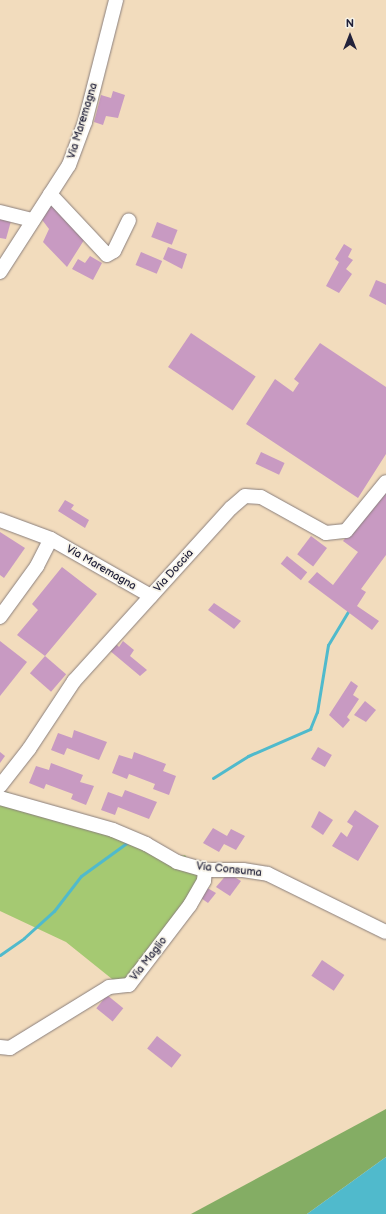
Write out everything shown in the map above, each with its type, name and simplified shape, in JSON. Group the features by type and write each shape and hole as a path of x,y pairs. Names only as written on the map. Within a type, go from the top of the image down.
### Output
{"street":[{"name":"Via Maremagna","path":"0,272 69,165 85,122 116,0"},
{"path":"50,194 107,255 114,252 129,220"},
{"path":"0,212 33,220"},
{"name":"Via Doccia","path":"0,786 30,749 74,681 231,508 245,496 261,497 326,533 346,531 386,482"},
{"name":"Via Maremagna","path":"0,520 51,539 151,596"},
{"path":"0,617 37,566 51,539"},
{"name":"Via Consuma","path":"0,798 113,830 146,844 177,862 205,870 242,870 268,874 386,932"},
{"name":"Via Maglio","path":"0,1047 10,1048 109,987 129,985 190,905 204,881 205,870"}],"green space":[{"path":"0,792 8,792 17,802 94,825 163,859 185,855 200,874 176,932 122,987 66,942 0,911"},
{"path":"386,1109 386,1157 307,1214 191,1214"}],"water":[{"path":"386,1157 386,1214 307,1214"}],"building":[{"path":"113,91 125,95 118,118 106,116 103,125 94,122 101,95 111,98"},
{"path":"55,201 86,237 67,267 43,242 49,229 40,217"},
{"path":"0,218 11,221 6,239 0,238"},
{"path":"157,222 178,230 172,245 151,237"},
{"path":"344,244 352,249 348,257 353,260 346,269 352,274 339,293 326,286 339,262 335,259"},
{"path":"168,247 187,254 182,269 163,259"},
{"path":"141,252 162,261 157,274 136,265"},
{"path":"90,256 102,263 93,280 72,269 78,259 85,263"},
{"path":"376,280 386,284 386,305 369,296"},
{"path":"191,333 256,377 233,411 168,367"},
{"path":"320,343 386,387 386,454 358,498 246,424 275,379 293,392 299,383 294,379"},
{"path":"261,452 285,463 279,475 256,464"},
{"path":"386,492 386,555 361,589 366,592 357,606 379,621 372,630 308,582 317,572 333,585 358,552 343,541"},
{"path":"65,500 74,505 71,509 89,520 85,528 58,511"},
{"path":"0,532 25,548 4,578 0,575"},
{"path":"311,536 327,548 313,566 297,554"},
{"path":"287,556 307,572 301,580 281,564"},
{"path":"62,567 97,594 45,656 17,635 38,610 32,604"},
{"path":"214,603 241,621 234,629 208,610"},
{"path":"0,641 27,662 0,696"},
{"path":"123,641 134,650 130,656 147,670 140,676 109,650 115,643 119,647"},
{"path":"45,656 66,674 51,692 30,673"},
{"path":"351,681 358,686 353,695 359,699 347,717 350,720 343,728 329,715"},
{"path":"365,701 376,710 366,722 354,715"},
{"path":"74,730 107,742 99,760 67,748 64,755 51,750 58,733 72,738"},
{"path":"318,747 332,755 325,767 311,759"},
{"path":"0,752 5,756 0,763"},
{"path":"134,752 166,764 163,771 176,776 169,795 153,789 155,784 129,774 127,779 112,773 119,755 132,759"},
{"path":"51,763 83,775 80,782 94,786 86,805 71,799 73,794 46,784 44,789 29,783 36,766 49,770"},
{"path":"125,790 157,802 149,819 118,807 115,815 101,810 108,792 122,797"},
{"path":"355,810 379,826 358,861 332,846 341,832 347,837 353,826 347,822"},
{"path":"319,811 333,820 323,835 311,827"},
{"path":"213,828 227,836 231,829 245,836 236,850 224,844 219,852 203,843"},
{"path":"228,873 241,881 230,896 216,887"},
{"path":"204,886 216,893 208,903 198,896"},
{"path":"322,960 344,975 334,991 311,976"},
{"path":"107,995 123,1008 113,1021 96,1008"},
{"path":"157,1036 181,1055 172,1068 147,1049"}],"waterway":[{"path":"213,778 248,756 310,729 317,712 328,645 348,612"},
{"path":"0,955 24,938 54,911 81,876 128,842"}]}
